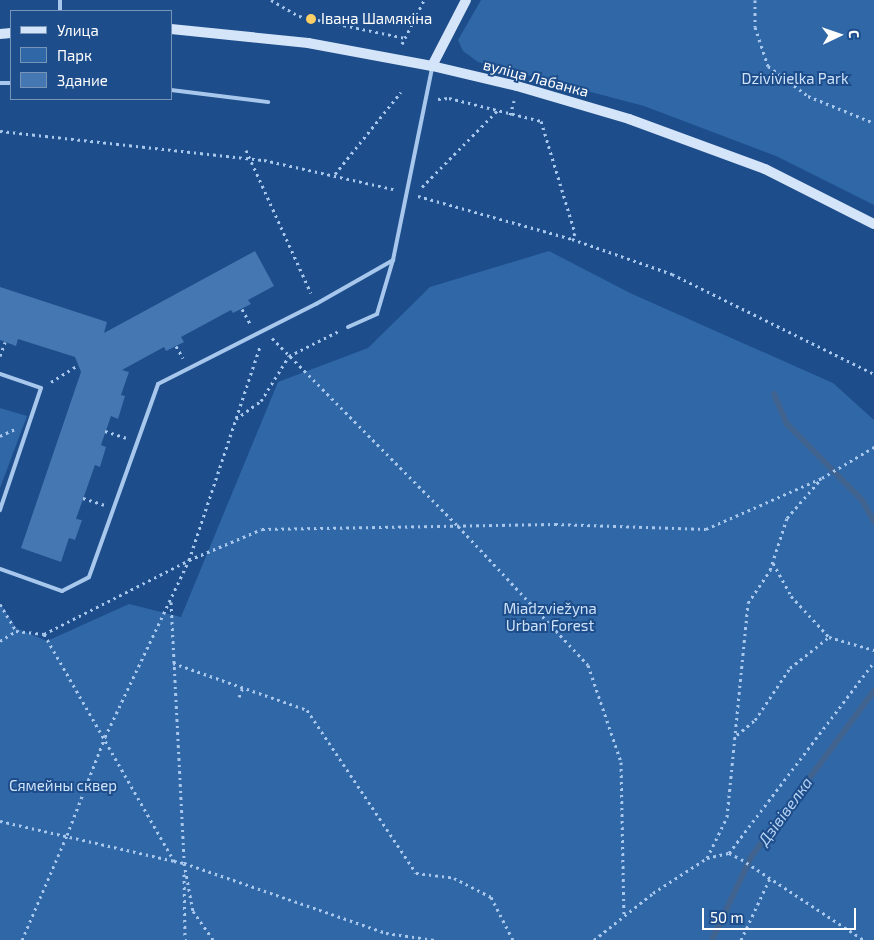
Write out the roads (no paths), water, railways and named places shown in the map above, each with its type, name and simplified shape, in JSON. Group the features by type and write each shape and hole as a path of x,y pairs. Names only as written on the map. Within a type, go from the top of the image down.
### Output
{"main road":[{"path":"432,66 466,0"},
{"name":"вуліца Лабанка","path":"172,29 308,43 432,66 629,119 765,169 874,224"}],"lane":[{"path":"348,327 377,314 393,260 408,193 432,66"},
{"path":"172,90 268,102"},
{"path":"0,569 62,591 89,578 158,384 316,304 393,260"},
{"path":"0,374 41,388 0,510"}],"waterway":[{"name":"Дзівівелка","path":"774,394 787,424 862,500 874,522"},
{"name":"Дзівівелка","path":"712,940 751,857 874,691"}],"place":[{"name":"Івана Шамякіна","path":"311,19"}],"park label":[{"name":"Dzivivielka Park","path":"795,79"},
{"name":"Miadzviežyna Urban Forest","path":"550,616"},
{"name":"Сямейны сквер","path":"63,786"}]}
